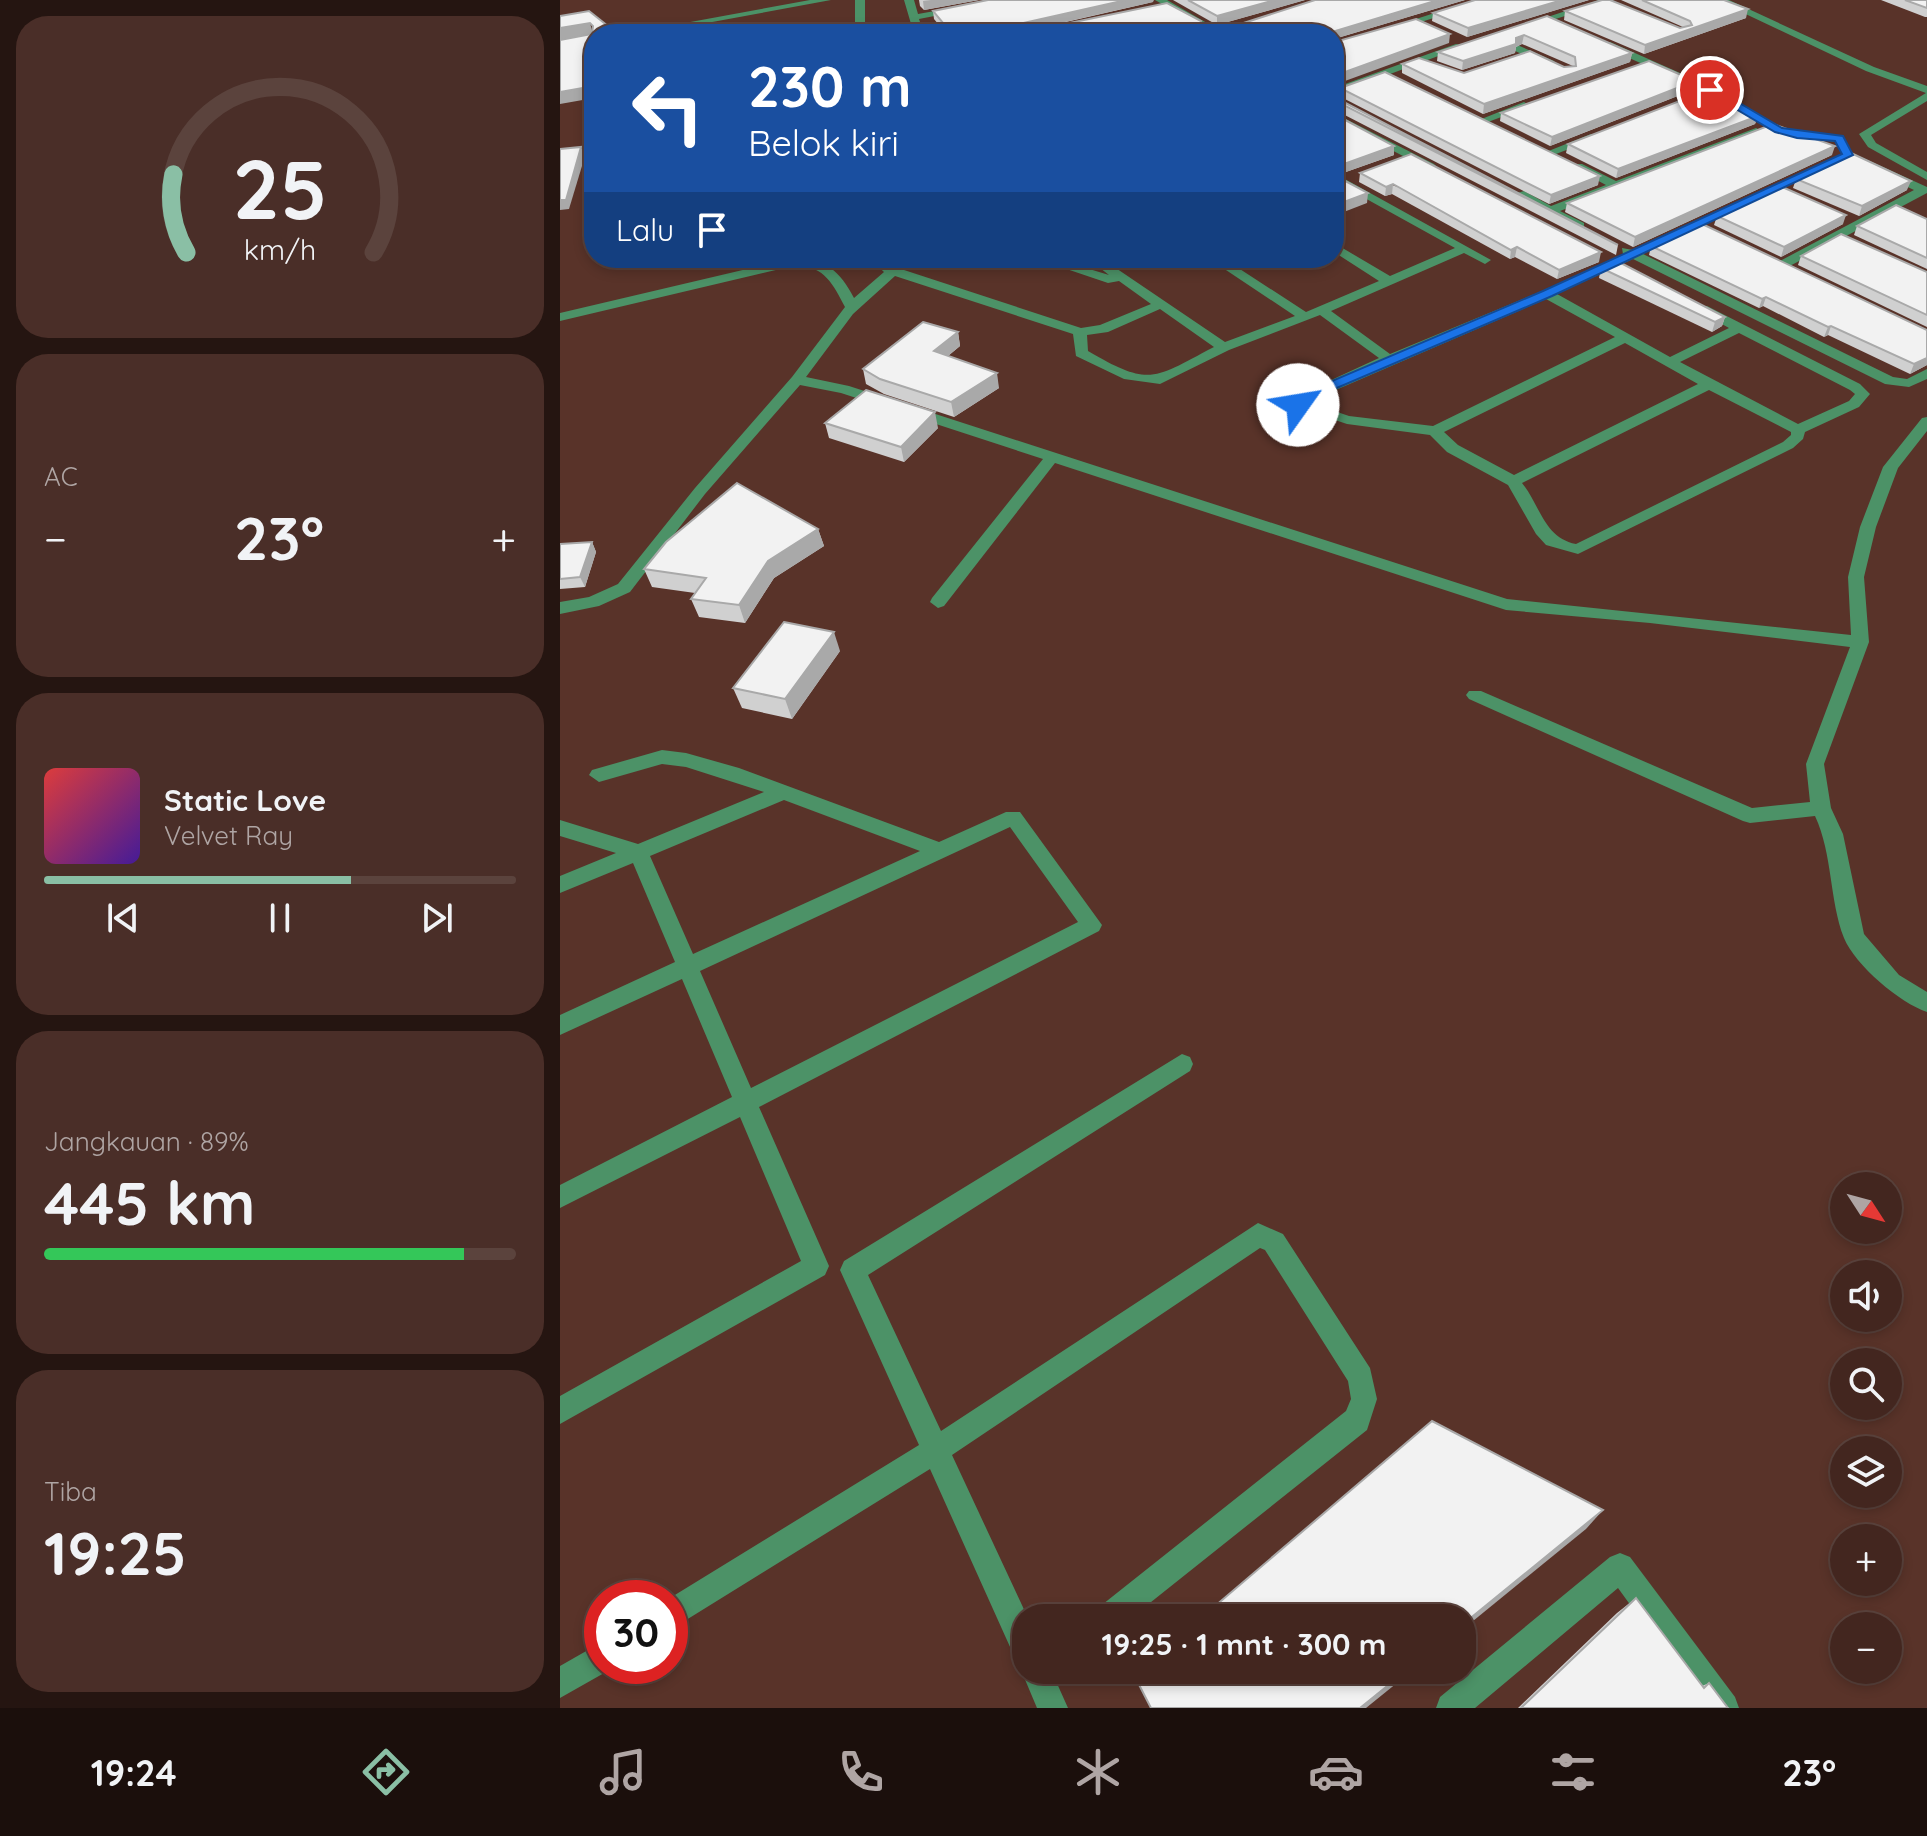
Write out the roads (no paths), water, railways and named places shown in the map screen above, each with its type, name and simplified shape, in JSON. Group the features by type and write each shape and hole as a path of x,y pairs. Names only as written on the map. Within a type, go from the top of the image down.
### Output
{"street":[{"path":"688,24 826,0"},
{"path":"860,0 860,24"},
{"path":"909,0 917,24"},
{"path":"915,17 1012,0"},
{"path":"1462,0 1376,29 1416,21 1485,0"},
{"path":"1721,0 1870,69 1927,90"},
{"path":"1519,28 1610,3"},
{"path":"1161,4 1198,24"},
{"path":"1547,19 1562,25"},
{"path":"1416,21 1428,26"},
{"path":"1479,40 1506,33"},
{"path":"1492,37 1568,71"},
{"path":"1591,37 1710,90 1771,126 1797,135 1866,140 1927,177"},
{"path":"1344,89 1428,64 1466,43 1454,38"},
{"path":"1518,58 1530,54"},
{"path":"1636,66 1649,62"},
{"path":"1387,74 1401,81"},
{"path":"1696,96 1710,90"},
{"path":"1866,140 1867,131 1927,96"},
{"path":"1484,120 1529,104"},
{"path":"1344,106 1348,108"},
{"path":"1471,114 1498,127"},
{"path":"1344,121 1449,176"},
{"path":"1551,210 1771,126"},
{"path":"1552,152 1609,130"},
{"path":"1782,265 1845,239 1857,223 1900,210 1923,190 1848,155 1839,139"},
{"path":"1538,146 1613,184"},
{"path":"1624,338 1435,431 1347,420 1295,402 1389,359 1547,294 1696,224 1784,191 1848,155"},
{"path":"1398,161 1411,156"},
{"path":"1344,177 1357,176"},
{"path":"1344,181 1485,260"},
{"path":"1510,189 1592,232"},
{"path":"1844,217 1857,223"},
{"path":"1696,224 1710,230"},
{"path":"1620,247 1890,381 1909,383 1927,373"},
{"path":"1080,332 1081,353 1112,371 1148,381 1169,377 1224,347 1305,317 1464,249"},
{"path":"1344,253 1387,280"},
{"path":"1600,256 1628,270"},
{"path":"1767,258 1795,271"},
{"path":"560,317 767,268"},
{"path":"827,268 840,284 851,306"},
{"path":"886,268 1080,332 1103,329 1159,305"},
{"path":"560,608 593,602 624,588 700,491 797,380 851,306 899,268"},
{"path":"1074,268 1129,284"},
{"path":"1107,268 1224,347"},
{"path":"1229,268 1305,317"},
{"path":"1547,294 1798,430"},
{"path":"1683,299 1855,387 1863,394 1854,404 1798,430"},
{"path":"1321,310 1389,359"},
{"path":"1670,362 1739,328"},
{"path":"797,380 844,389 1506,604 1650,617 1860,642"},
{"path":"1513,481 1709,384"},
{"path":"1927,421 1891,467 1868,527 1856,577 1860,642 1815,764 1821,808 1833,834 1854,937 1891,981 1927,1003"},
{"path":"1435,431 1454,450 1513,481 1550,542 1578,549 1788,445 1798,436 1798,430"},
{"path":"938,602 1051,458"},
{"path":"1475,695 1750,816 1821,808"},
{"path":"599,775 662,757 686,760 784,792 939,850"},
{"path":"560,885 784,792"},
{"path":"560,1025 1013,817 1092,925 560,1197"},
{"path":"560,828 638,852 816,1266 560,1411"},
{"path":"1012,1613 853,1270 1182,1064"},
{"path":"688,1604 936,1450 1258,1235 1274,1242 1361,1377 1364,1399 1357,1420 1126,1604"},
{"path":"1451,1708 1620,1567 1724,1708"},
{"path":"560,1683 584,1668"},
{"path":"1044,1684 1053,1708"}]}
